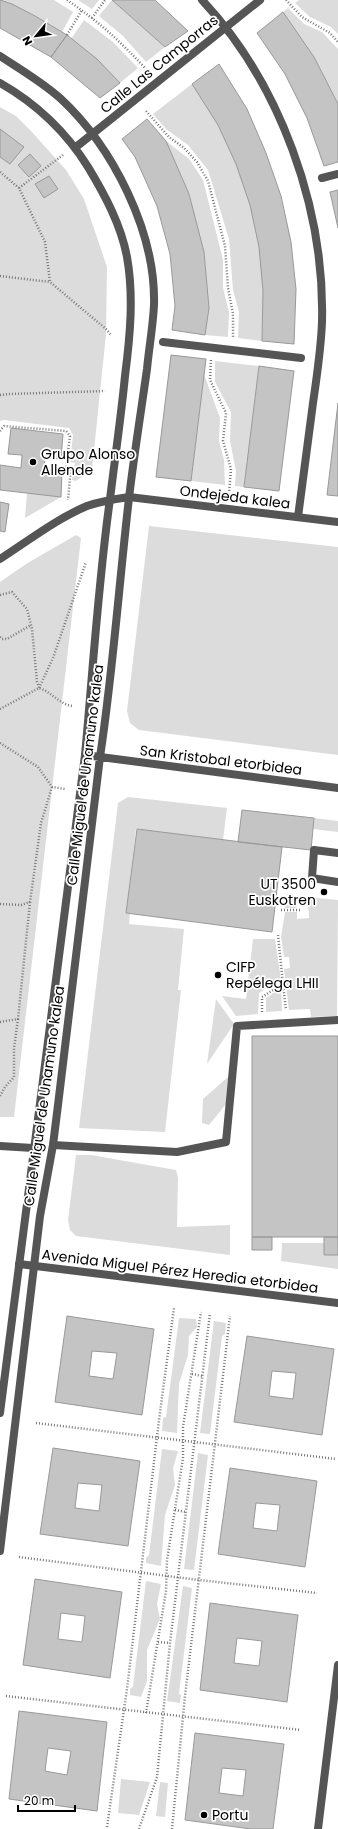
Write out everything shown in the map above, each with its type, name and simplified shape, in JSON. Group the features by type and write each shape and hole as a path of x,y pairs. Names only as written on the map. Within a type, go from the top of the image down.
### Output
{"street":[{"path":"202,0 233,38 254,71 282,124 304,183 316,234 321,280 322,322 319,360 298,517"},
{"name":"Calle Las Camporras","path":"76,147 260,0"},
{"name":"Calle Miguel de Unamuno kalea","path":"0,56 20,68 60,98 92,134 130,196 145,238 152,273 154,305 129,496 107,710 53,1145 40,1216 0,1551"},
{"name":"Calle Miguel de Unamuno kalea","path":"0,84 13,90 45,113 76,147 107,199 123,242 130,282 130,337 110,499 85,755 33,1148 0,1413"},
{"path":"322,178 338,174"},
{"path":"163,342 301,358"},
{"name":"Ondejeda kalea","path":"0,558 66,517 88,506 110,499 129,496 338,522"},
{"name":"San Kristobal etorbidea","path":"85,755 338,788"},
{"path":"338,853 314,850 312,878 338,882"},
{"path":"53,1145 177,1152 226,1142 237,1026 338,1020"},
{"path":"0,1146 33,1148"},
{"name":"Avenida Miguel Pérez Heredia etorbidea","path":"19,1264 338,1303"},
{"path":"318,1829 338,1665"}],"path":[{"path":"66,0 82,10 119,39 146,69"},
{"path":"92,18 106,0"},
{"path":"286,0 302,17 330,33 338,42"},
{"path":"67,35 82,10"},
{"path":"146,111 169,137 184,148 197,162 208,181 225,246 228,288 233,314 233,350"},
{"path":"19,188 65,154"},
{"path":"0,172 19,188 45,242 50,282"},
{"path":"0,276 50,282 106,329 111,335"},
{"path":"212,347 210,380 226,412 224,441 231,469 229,493"},
{"path":"0,395 105,390"},
{"path":"0,431 4,426 66,431 70,436 66,467 71,467 67,502"},
{"path":"0,709 39,688 53,658 86,562"},
{"path":"0,595 12,592 20,598 27,609 31,625 37,682 39,688 50,693 65,705 72,706"},
{"path":"0,637 7,640 31,625"},
{"path":"0,743 38,767 52,787 65,789"},
{"path":"0,1096 4,1087 14,1077 14,1048 30,902 41,823 52,787"},
{"path":"0,904 21,905 30,902"},
{"path":"281,910 300,910"},
{"path":"278,935 287,1016"},
{"path":"262,1017 262,998 283,984"},
{"path":"0,1022 18,1019"},
{"path":"107,1827 124,1709 174,1308"},
{"path":"146,1712 166,1591 167,1560 183,1458 183,1427 201,1312"},
{"path":"139,1829 157,1777 170,1643 210,1313"},
{"path":"172,1829 198,1580 230,1316"},
{"path":"192,1374 202,1376"},
{"path":"36,1423 336,1460"},
{"path":"175,1510 186,1512"},
{"path":"19,1557 198,1580 317,1593"},
{"path":"158,1642 170,1643"},
{"path":"6,1696 301,1730"}],"shaded area":[{"path":"1,0 54,0 73,12 62,32 35,16"},
{"path":"78,0 99,0 92,9"},
{"path":"112,0 165,47 146,62 123,36 99,16"},
{"path":"299,0 338,0 338,34 331,27 310,17 295,3"},
{"path":"288,8 304,24 322,32 338,49 338,104 314,57 283,12"},
{"path":"84,20 113,42 138,68 120,83 97,59 71,39"},
{"path":"192,84 215,120 228,144 237,164 251,206 256,227 262,271 262,341 238,338 239,312 233,290 229,239 208,170 188,145 166,129 153,114"},
{"path":"0,107 16,116 66,170 84,199 107,267 106,334 92,470 76,481 72,480 75,463 70,462 73,435 69,428 4,420 0,421"},
{"path":"166,141 189,159 203,180 223,260 223,288 229,312 228,337 205,335 209,308 204,252 189,194"},
{"path":"215,361 259,366 244,487 235,486 236,471 230,441 231,412 215,382"},
{"path":"204,374 220,418 219,441 224,460 225,485 191,481"},
{"path":"27,493 61,497 25,518"},
{"path":"149,526 338,547 338,755 139,730 130,723 127,711"},
{"path":"76,535 81,538 14,1117 0,1117 0,582 26,564"},
{"path":"128,797 227,808 223,840 136,829 126,913 130,914 129,924 184,929 178,990 181,990 165,1132 79,1128 118,803"},
{"path":"314,818 338,821 338,832 313,829"},
{"path":"286,896 338,900 337,1016 311,1017 310,1009 289,1010 284,969 290,968 289,957 284,957 281,937 285,912 297,912 297,919 309,918 308,901 297,902 296,908 285,908"},
{"path":"253,939 275,939 281,980 259,993 258,1014 236,1016 222,996 246,999"},
{"path":"281,988 282,1011 266,1012 266,998"},
{"path":"216,999 234,1024 207,1064"},
{"path":"228,1077 226,1104 209,1125 202,1123 203,1099"},
{"path":"76,1155 91,1155 176,1170 178,1178 177,1227 230,1225 230,1255 76,1236 70,1230 68,1220"},
{"path":"282,1243 324,1243 324,1255 338,1255 338,1269 281,1261"},
{"path":"179,1318 196,1319 197,1327 189,1336 188,1355 179,1384 177,1433 162,1431 163,1418 166,1417"},
{"path":"214,1321 226,1323 225,1334 222,1336 210,1434 200,1433"},
{"path":"162,1449 178,1451 173,1468 175,1485 165,1515 161,1566 146,1563 146,1558 149,1555"},
{"path":"198,1453 208,1455 194,1570 184,1569"},
{"path":"146,1581 161,1584 157,1604 160,1619 147,1650 147,1681 141,1697 130,1695 130,1689 133,1687"},
{"path":"183,1586 192,1588 179,1694 181,1695 180,1703 167,1701"},
{"path":"121,1779 150,1782 139,1815 118,1813"},
{"path":"160,1782 168,1783 165,1817 156,1816"}],"building":[{"path":"0,0 12,4 35,16 67,35 51,57 0,28"},
{"path":"112,0 155,0 188,31 165,47"},
{"path":"283,12 314,57 338,104 338,162 324,166 307,118 285,74 257,33"},
{"path":"67,35 97,59 120,83 100,98 51,57"},
{"path":"219,64 247,109 266,153 281,196 291,242 296,289 294,344 262,341 263,291 259,247 250,205 236,164 218,125 192,84"},
{"path":"147,119 166,141 189,194 204,252 209,308 205,335 172,330 175,306 170,254 157,206 135,157 122,139"},
{"path":"0,129 24,147 10,164 0,157"},
{"path":"30,154 41,166 29,177 18,165"},
{"path":"49,176 58,189 44,198 35,184"},
{"path":"338,190 338,228 330,192"},
{"path":"171,355 206,359 191,481 156,477"},
{"path":"259,366 294,371 279,491 244,487"},
{"path":"338,403 338,496 327,495"},
{"name":"Grupo Alonso Allende","path":"11,428 63,434 61,459 45,458 44,470 62,472 61,497 0,490 0,465 21,468 22,455 8,454"},
{"name":"Grupo Alonso Allende","path":"0,502 9,504 5,532 0,531"},
{"path":"242,810 314,818 311,850 238,842"},
{"path":"137,829 282,847 272,932 126,913"},
{"path":"252,1036 338,1036 338,1237 252,1237"},
{"path":"252,1237 272,1237 272,1250 252,1250"},
{"path":"324,1237 338,1237 338,1255 324,1255"},
{"path":"67,1316 154,1329 142,1415 55,1402","holes":["92,1351 117,1353 113,1379 89,1376"]},
{"path":"247,1336 334,1349 322,1435 234,1422","holes":["272,1371 296,1373 293,1399 269,1396"]},
{"path":"53,1448 140,1461 128,1546 40,1534","holes":["78,1483 102,1485 99,1511 75,1508"]},
{"path":"230,1468 317,1481 305,1567 218,1554","holes":["256,1503 280,1505 277,1531 253,1528"]},
{"path":"35,1579 122,1592 110,1678 23,1665","holes":["61,1613 85,1616 82,1642 58,1639"]},
{"path":"210,1603 298,1615 287,1702 200,1690","holes":["237,1638 262,1641 259,1666 234,1663"]},
{"path":"19,1711 107,1722 97,1811 9,1799","holes":["48,1748 71,1751 67,1775 45,1771"]},
{"path":"195,1733 284,1744 273,1829 251,1829 185,1820","holes":["222,1768 246,1770 243,1796 219,1793"]}],"place":[{"name":"Grupo Alonso Allende","path":"33,462"},
{"name":"UT 3500 Euskotren","path":"324,892"},
{"name":"CIFP Repélega LHII","path":"218,975"},
{"name":"Portu","path":"204,1815"}]}
